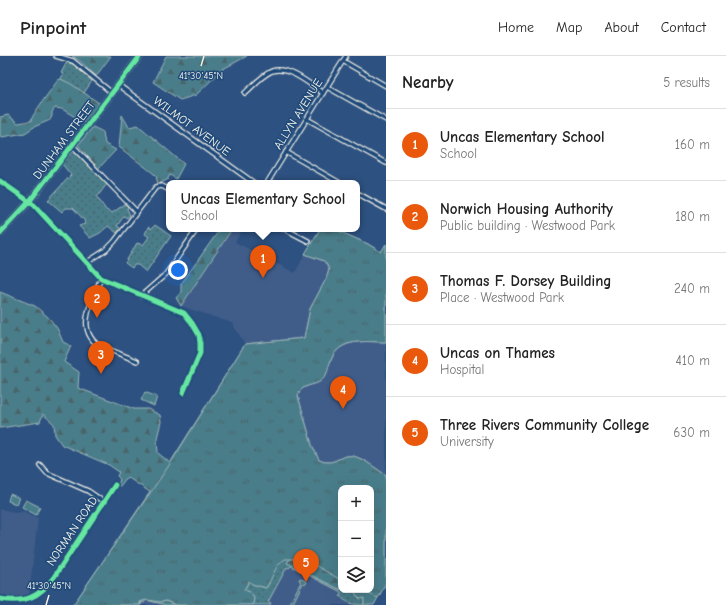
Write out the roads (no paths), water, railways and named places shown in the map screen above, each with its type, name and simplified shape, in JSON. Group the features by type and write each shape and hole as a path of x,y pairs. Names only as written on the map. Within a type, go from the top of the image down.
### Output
{"street":[{"path":"56,56 73,61 112,93"},
{"name":"DUNHAM STREET","path":"0,233 29,202 140,56"},
{"name":"ALLYN AVENUE","path":"270,180 346,56"},
{"path":"343,61 386,86"},
{"path":"244,92 267,74 279,70 295,75 323,93"},
{"name":"WILMOT AVENUE","path":"118,85 250,180"},
{"path":"327,87 386,120"},
{"path":"307,119 386,163"},
{"path":"72,145 137,212"},
{"path":"286,152 335,180"},
{"path":"0,181 36,207 101,278 182,312 186,316 197,331 200,343 200,353 183,393"},
{"path":"86,263 109,248 156,187 162,186 166,188"},
{"path":"360,195 386,209"},
{"path":"141,296 166,274 195,232"},
{"path":"291,232 308,241"},
{"path":"101,278 86,317 88,332 98,345 137,361"},
{"path":"40,465 47,473 89,492 104,502"},
{"name":"NORMAN ROAD","path":"0,599 15,601 27,599 44,589 54,577 115,485"}],"place":[{"name":"Uncas Elementary School","path":"263,278"},
{"name":"Norwich Housing Authority","path":"97,318"},
{"name":"Thomas F. Dorsey Building","path":"101,374"},
{"name":"Uncas on Thames","path":"343,409"},
{"name":"Three Rivers Community College","path":"306,582"}]}
